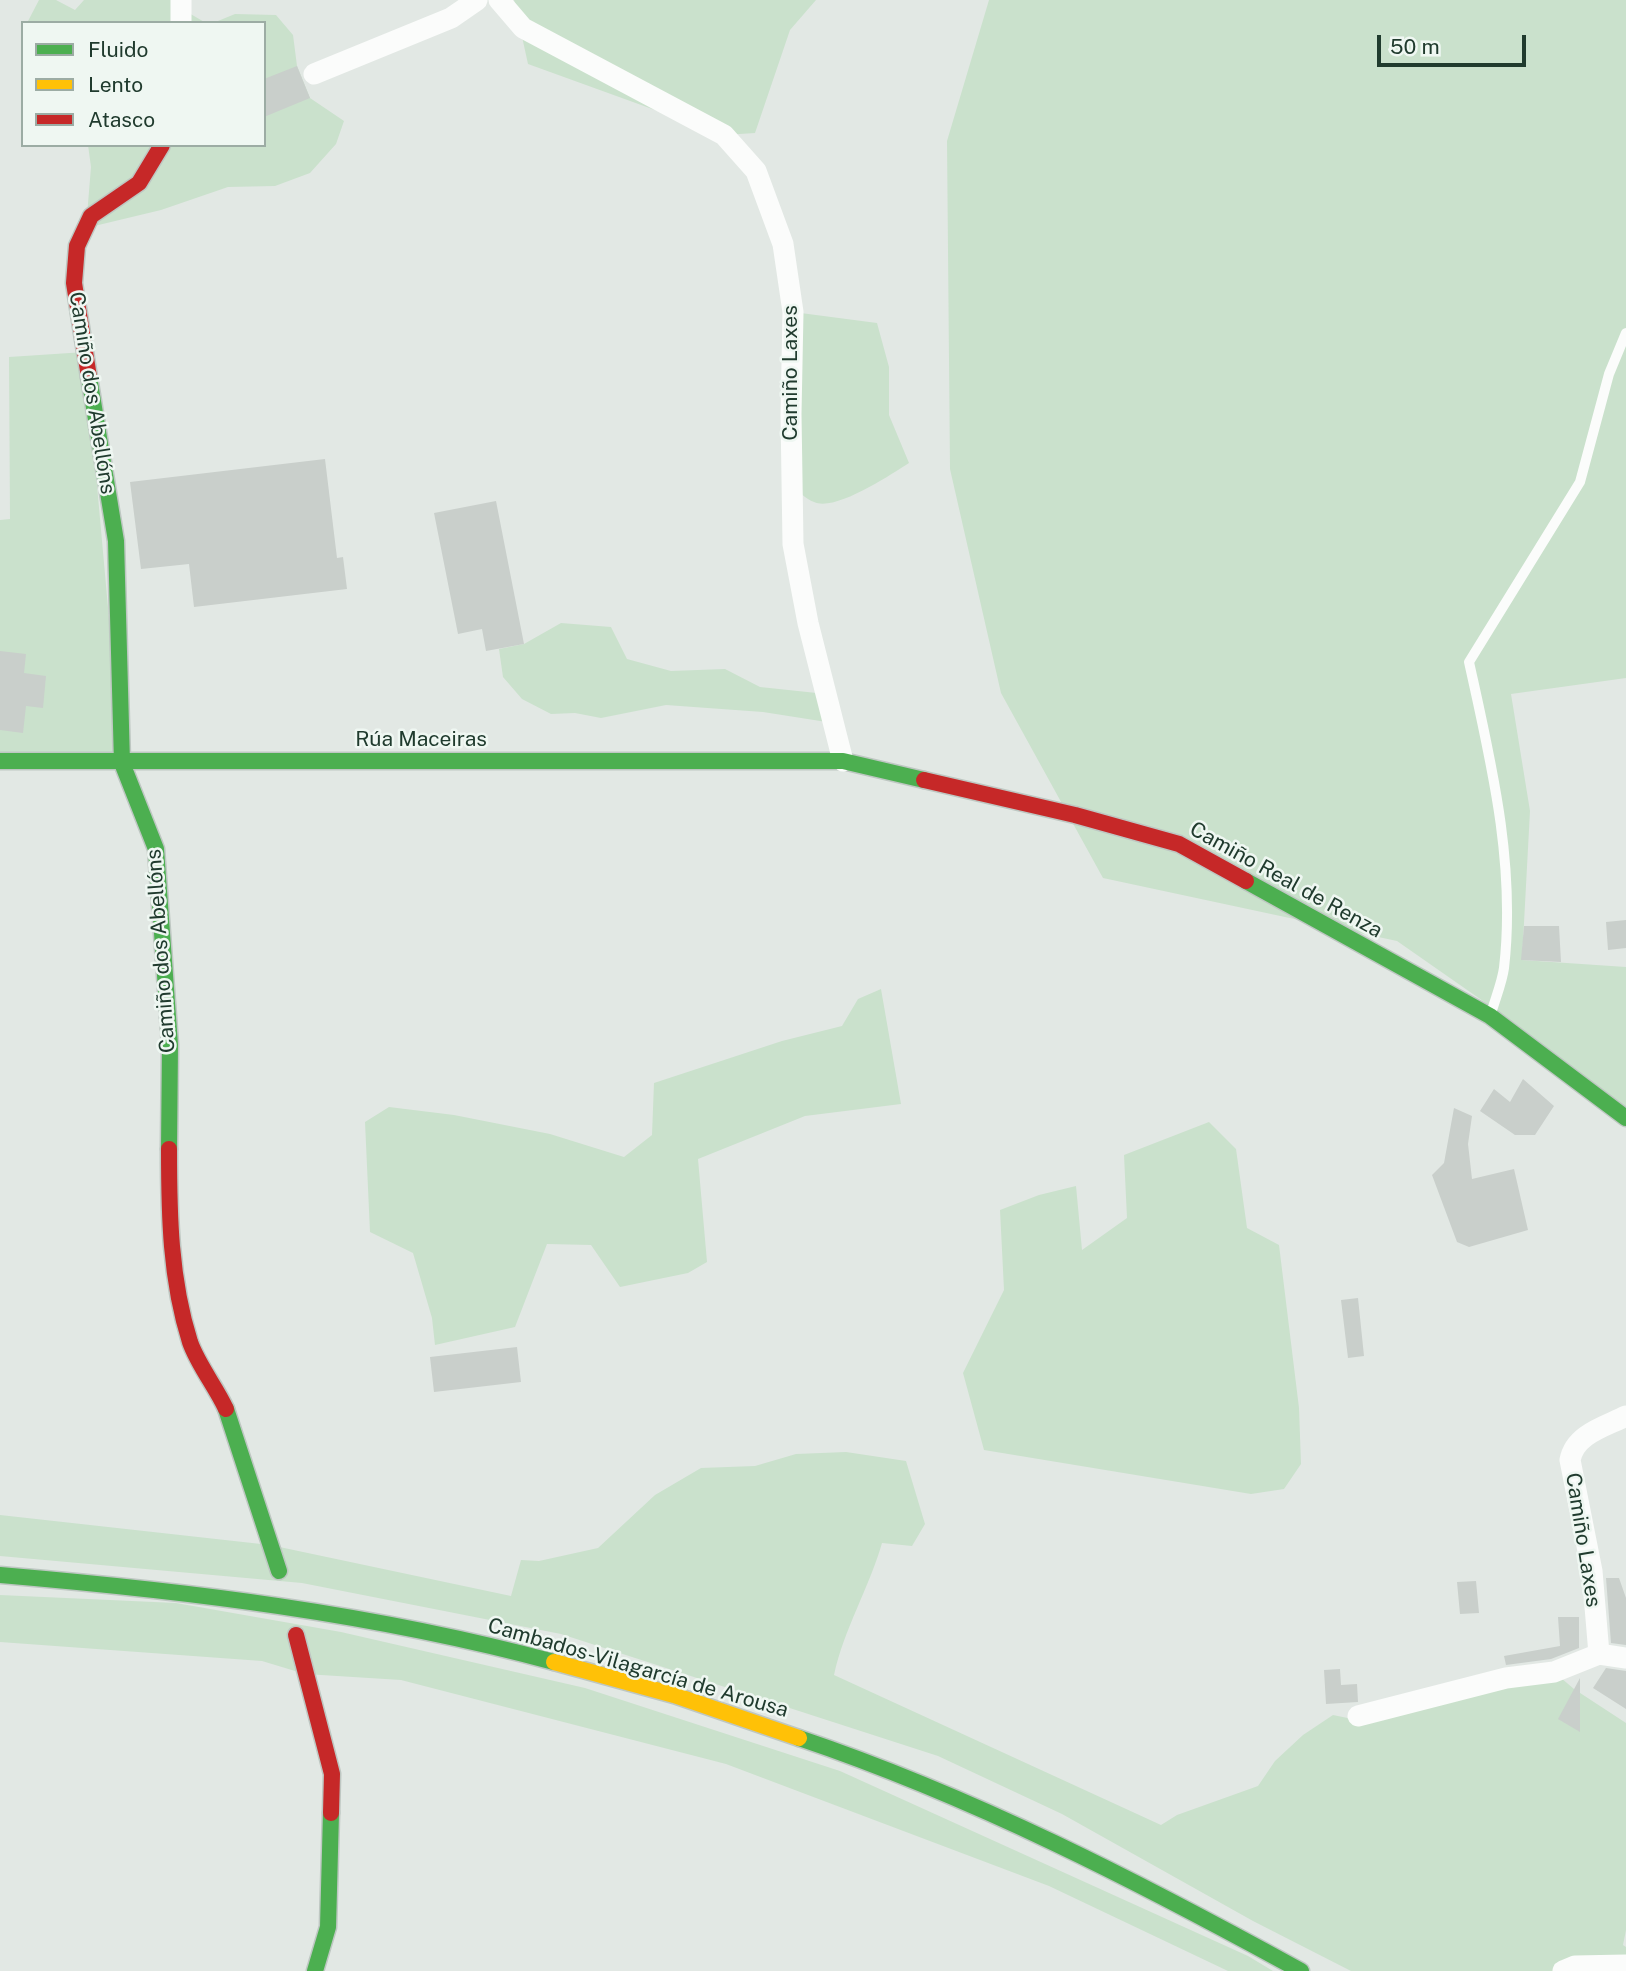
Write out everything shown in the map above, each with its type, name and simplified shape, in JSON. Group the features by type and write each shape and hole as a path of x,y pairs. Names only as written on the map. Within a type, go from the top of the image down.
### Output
{"main road":[{"name":"Camiño dos Abellóns","path":"161,147 139,183 91,216 77,246 74,283 116,541 122,763 156,849 170,1045 169,1226 177,1289 191,1345 214,1383 231,1420 279,1571"},
{"name":"Rúa Maceiras","path":"0,761 843,761"},
{"name":"Camiño Real de Renza","path":"843,761 1075,815 1179,844 1490,1016 1626,1118"},
{"name":"Cambados-Vilagarcía de Arousa","path":"0,1575 187,1591 348,1616 453,1637 669,1694 773,1727 1000,1816 1207,1916 1301,1971"},
{"path":"296,1635 332,1774 328,1927 315,1971"}],"street":[{"path":"181,0 181,21"},
{"path":"314,74 451,18 477,0"},
{"name":"Camiño Laxes","path":"499,0 523,28 724,135 756,171 783,244 793,313 790,414 793,544 808,623 843,761"},
{"name":"Camiño Laxes","path":"1599,1654 1592,1571 1570,1460 1572,1447 1583,1437 1626,1416"},
{"path":"1358,1716 1506,1678 1554,1672 1599,1654 1626,1658"},
{"path":"1563,1971 1575,1966 1626,1965"}],"lane":[{"path":"1490,1016 1503,971 1506,940 1502,825 1469,662 1580,482 1609,374 1626,333"}],"green space":[{"path":"39,0 56,0 75,10 84,0 181,0 182,9 203,21 28,21"},
{"path":"514,0 816,0 790,30 755,133 724,135 528,64"},
{"path":"989,0 1626,0 1626,678 1511,694 1530,811 1522,960 1626,967 1626,1114 1513,1022 1397,941 1103,878 1001,693 950,469 947,141"},
{"path":"235,14 276,15 293,35 297,66 310,98 344,121 336,144 310,173 275,186 228,187 161,210 86,228 91,167 88,147 266,147 266,21 218,21"},
{"path":"793,312 877,323 889,367 889,415 909,463 862,491 835,502 814,502 792,486"},
{"path":"85,352 122,763 0,761 0,520 10,519 9,357"},
{"path":"561,623 611,627 627,659 671,671 725,669 760,687 826,694 833,723 763,712 666,705 601,718 575,713 551,714 522,699 503,677 499,649 524,644"},
{"path":"881,989 901,1104 805,1116 698,1159 707,1262 688,1273 620,1287 591,1245 547,1244 515,1327 435,1345 432,1318 413,1253 370,1232 365,1122 389,1107 454,1115 550,1134 624,1157 652,1135 654,1083 782,1041 842,1026 858,999"},
{"path":"1209,1122 1236,1149 1247,1228 1279,1245 1299,1408 1301,1464 1284,1489 1251,1494 984,1450 963,1373 1004,1290 1000,1210 1039,1195 1076,1186 1082,1250 1127,1218 1124,1155"},
{"path":"846,1452 906,1461 925,1524 912,1546 882,1543 844,1641 834,1675 1161,1825 1177,1815 1258,1786 1275,1761 1303,1735 1333,1715 1362,1721 1554,1672 1574,1689 1626,1723 1626,1930 1623,1945 1626,1947 1626,1971 1351,1971 1253,1921 1062,1814 938,1756 561,1634 302,1583 0,1556 0,1515 270,1545 511,1596 521,1560 539,1561 598,1548 655,1495 701,1468 755,1466 796,1454"},
{"path":"0,1595 176,1603 341,1632 585,1688 840,1771 1248,1956 1273,1971 1228,1971 1049,1886 726,1764 401,1680 305,1674 262,1661 0,1642"}],"building":[{"path":"297,66 310,98 266,116 266,78"},
{"path":"325,459 337,558 343,557 347,589 194,607 189,564 141,569 130,482"},
{"path":"496,501 524,644 486,651 482,629 458,634 434,513"},
{"path":"0,651 26,654 24,673 46,676 43,708 26,706 23,733 0,730"},
{"path":"1626,920 1626,948 1608,950 1606,922"},
{"path":"1524,926 1559,926 1561,962 1521,960"},
{"path":"1523,1079 1554,1106 1535,1135 1515,1135 1480,1111 1494,1089 1510,1102"},
{"path":"1454,1108 1472,1116 1468,1144 1472,1179 1514,1169 1528,1230 1469,1247 1457,1242 1432,1175 1444,1163"},
{"path":"1358,1298 1364,1356 1348,1358 1341,1300"},
{"path":"517,1347 521,1382 434,1392 430,1357"},
{"path":"1606,1578 1619,1578 1626,1598 1626,1645 1611,1643"},
{"path":"1476,1581 1479,1613 1460,1614 1457,1582"},
{"path":"1558,1617 1579,1617 1579,1648 1551,1659 1506,1665 1504,1656 1560,1646"},
{"path":"1606,1668 1626,1671 1626,1709 1593,1688"},
{"path":"1340,1669 1341,1685 1357,1684 1358,1702 1326,1704 1324,1670"},
{"path":"1580,1678 1580,1732 1558,1719"}],"traffic: fast":[{"path":"89,377 116,541 122,763 156,849 170,1045 169,1149"},
{"path":"0,761 843,761 924,780"},
{"path":"1246,881 1490,1016 1626,1118"},
{"path":"226,1409 279,1571"},
{"path":"0,1575 140,1588 279,1606 417,1630 554,1662"},
{"path":"799,1738 928,1787 1055,1843 1179,1905 1301,1971"},
{"path":"315,1971 328,1927 331,1813"}],"traffic: slow":[{"path":"554,1662 674,1695 799,1738"}],"traffic: jam":[{"path":"89,377 74,283 77,246 91,216 139,183 161,147"},
{"path":"924,780 1075,815 1179,844 1246,881"},
{"path":"169,1149 172,1246 183,1318 193,1351 226,1409"},
{"path":"296,1635 332,1774 331,1813"}]}
